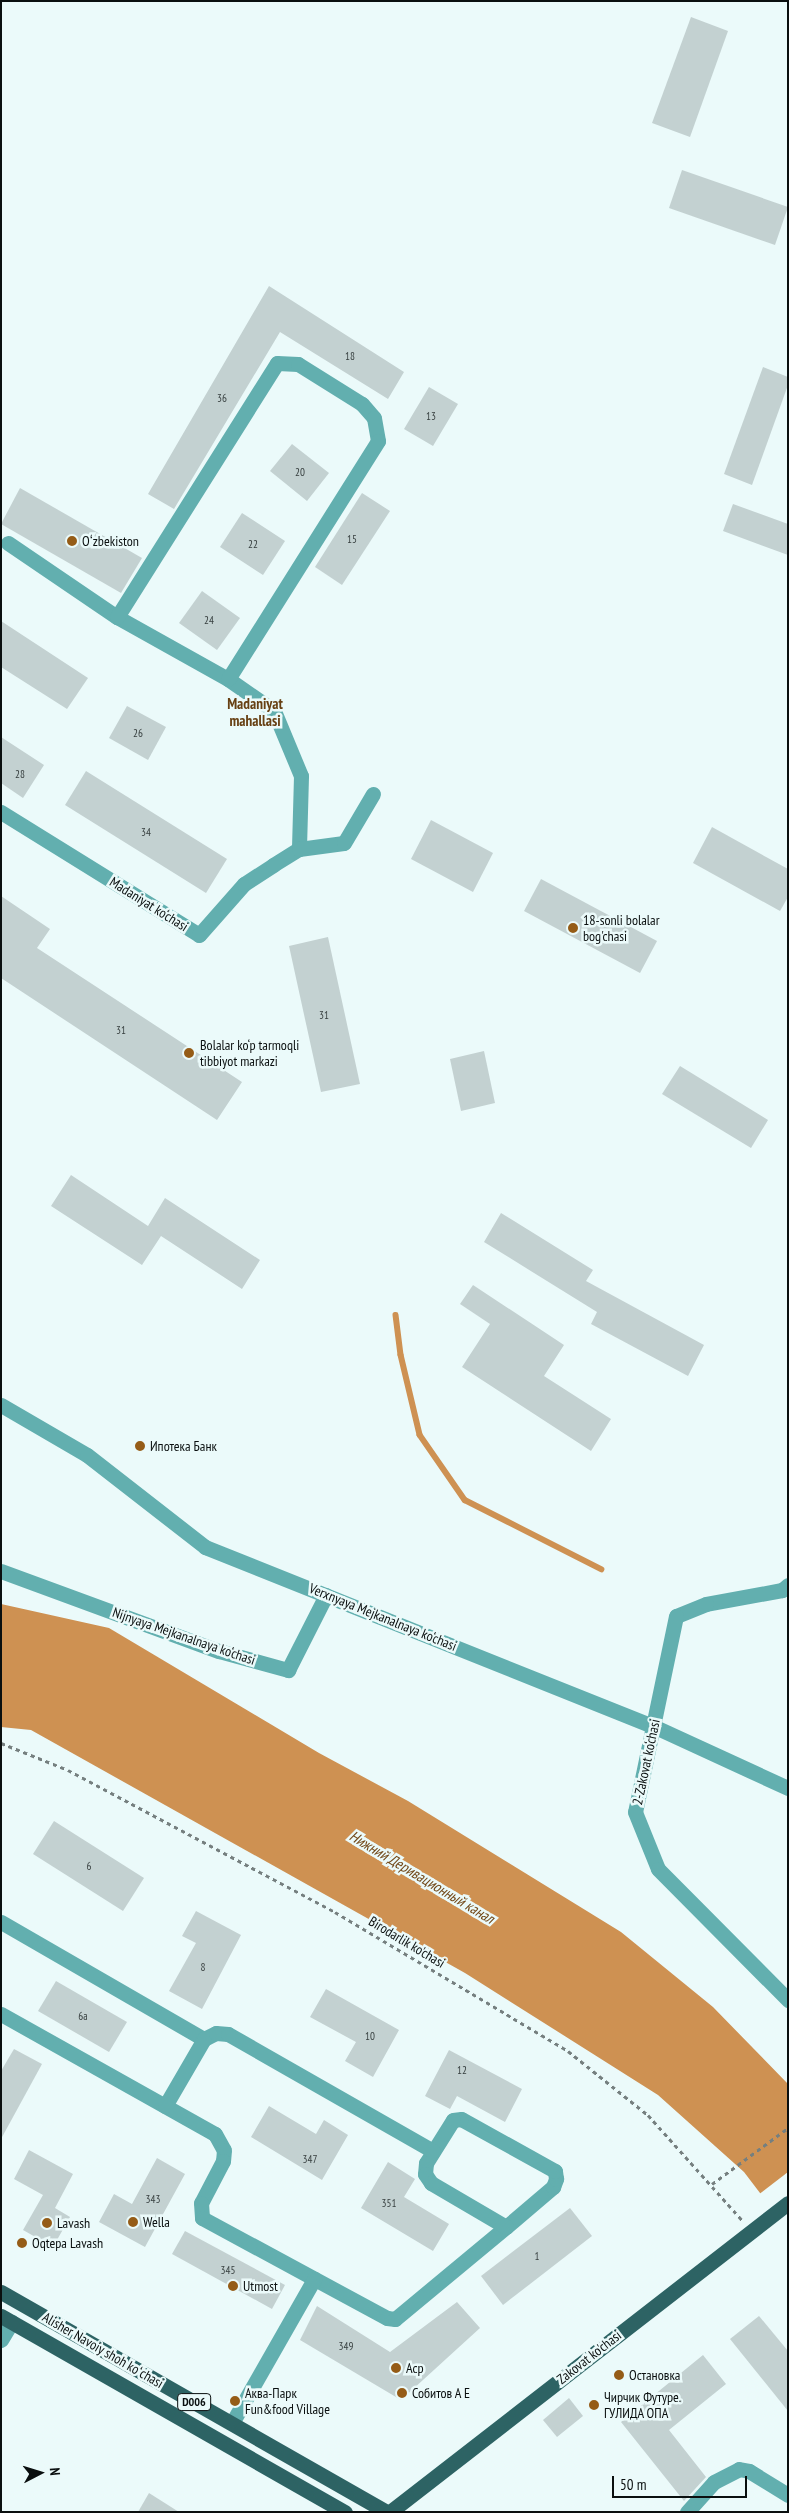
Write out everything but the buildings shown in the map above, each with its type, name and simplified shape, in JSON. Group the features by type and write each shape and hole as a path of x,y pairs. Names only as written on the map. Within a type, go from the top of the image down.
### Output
{"main road":[{"name":"Zakovat ko'chasi","path":"388,2512 788,2203"},
{"name":"Alisher Navoiy shoh koʻchasi","path":"1,2292 388,2512"},
{"path":"6,2319 22,2304"},
{"name":"Alisher Navoiy shoh koʻchasi","path":"6,2319 345,2512"}],"street":[{"path":"117,617 277,363 298,364 362,404 374,418 378,441 228,680"},
{"path":"8,543 117,617 228,680 274,711 301,776 299,849"},
{"name":"Madaniyat ko‘chasi","path":"1,812 199,935 244,884 299,849 344,843 373,794"},
{"name":"Verxnyaya Mejkanalnaya ko‘chasi","path":"1,1405 87,1456 205,1547 653,1726 788,1788"},
{"name":"Nijnyaya Mejkanalnaya ko‘chasi","path":"1,1571 219,1650 288,1670 326,1595"},
{"name":"2-Zakovat ko‘chasi","path":"788,1585 782,1590 706,1604 676,1616 635,1812 658,1870 788,2000"},
{"path":"1,1922 204,2039"},
{"path":"1,2014 215,2134 224,2150 223,2162 201,2203 202,2218 314,2279 395,2319 506,2227 553,2187 555,2171 461,2119 453,2120 433,2151 425,2174 431,2183 506,2227"},
{"path":"164,2106 204,2039 216,2033 228,2034 433,2151"},
{"path":"232,2423 314,2279"},
{"path":"1,2340 6,2319"},
{"path":"687,2512 714,2482 739,2469 749,2471 788,2495"}],"path":[{"name":"Birodarlik ko'chasi","path":"1,1743 68,1770 334,1912 568,2051 648,2115 712,2184 751,2231"},
{"path":"712,2184 738,2167 788,2128"}],"water":[{"name":"Нижний Деривационный канал","path":"1,1604 109,1628 319,1753 408,1801 621,1932 713,2007 788,2084 788,2230 744,2172 658,2095 465,1973 31,1730 1,1727"}],"pier":[{"path":"788,2172 788,2232 758,2195"}],"waterway":[{"path":"396,1315 401,1355 420,1435 465,1500 601,1569"}],"place":[{"name":"Oʻzbekiston","path":"72,541"},
{"name":"18-sonli bolalar bog'chasi","path":"573,928"},
{"name":"Bolalar ko‘p tarmoqli tibbiyot markazi","path":"189,1053"},
{"name":"Ипотека Банк","path":"140,1446"},
{"name":"Wella","path":"133,2222"},
{"name":"Lavash","path":"47,2223"},
{"name":"Oqtepa Lavash","path":"22,2243"},
{"name":"Utmost","path":"233,2286"},
{"name":"Аср","path":"396,2368"},
{"name":"Остановка","path":"619,2375"},
{"name":"Собитов А Е","path":"402,2393"},
{"name":"Аква-Парк Fun&food Village","path":"235,2401"},
{"name":"Чирчик Футуре. ГУЛИДА ОПА","path":"594,2405"}],"district":[{"name":"Madaniyat mahallasi","path":"255,712"}]}
